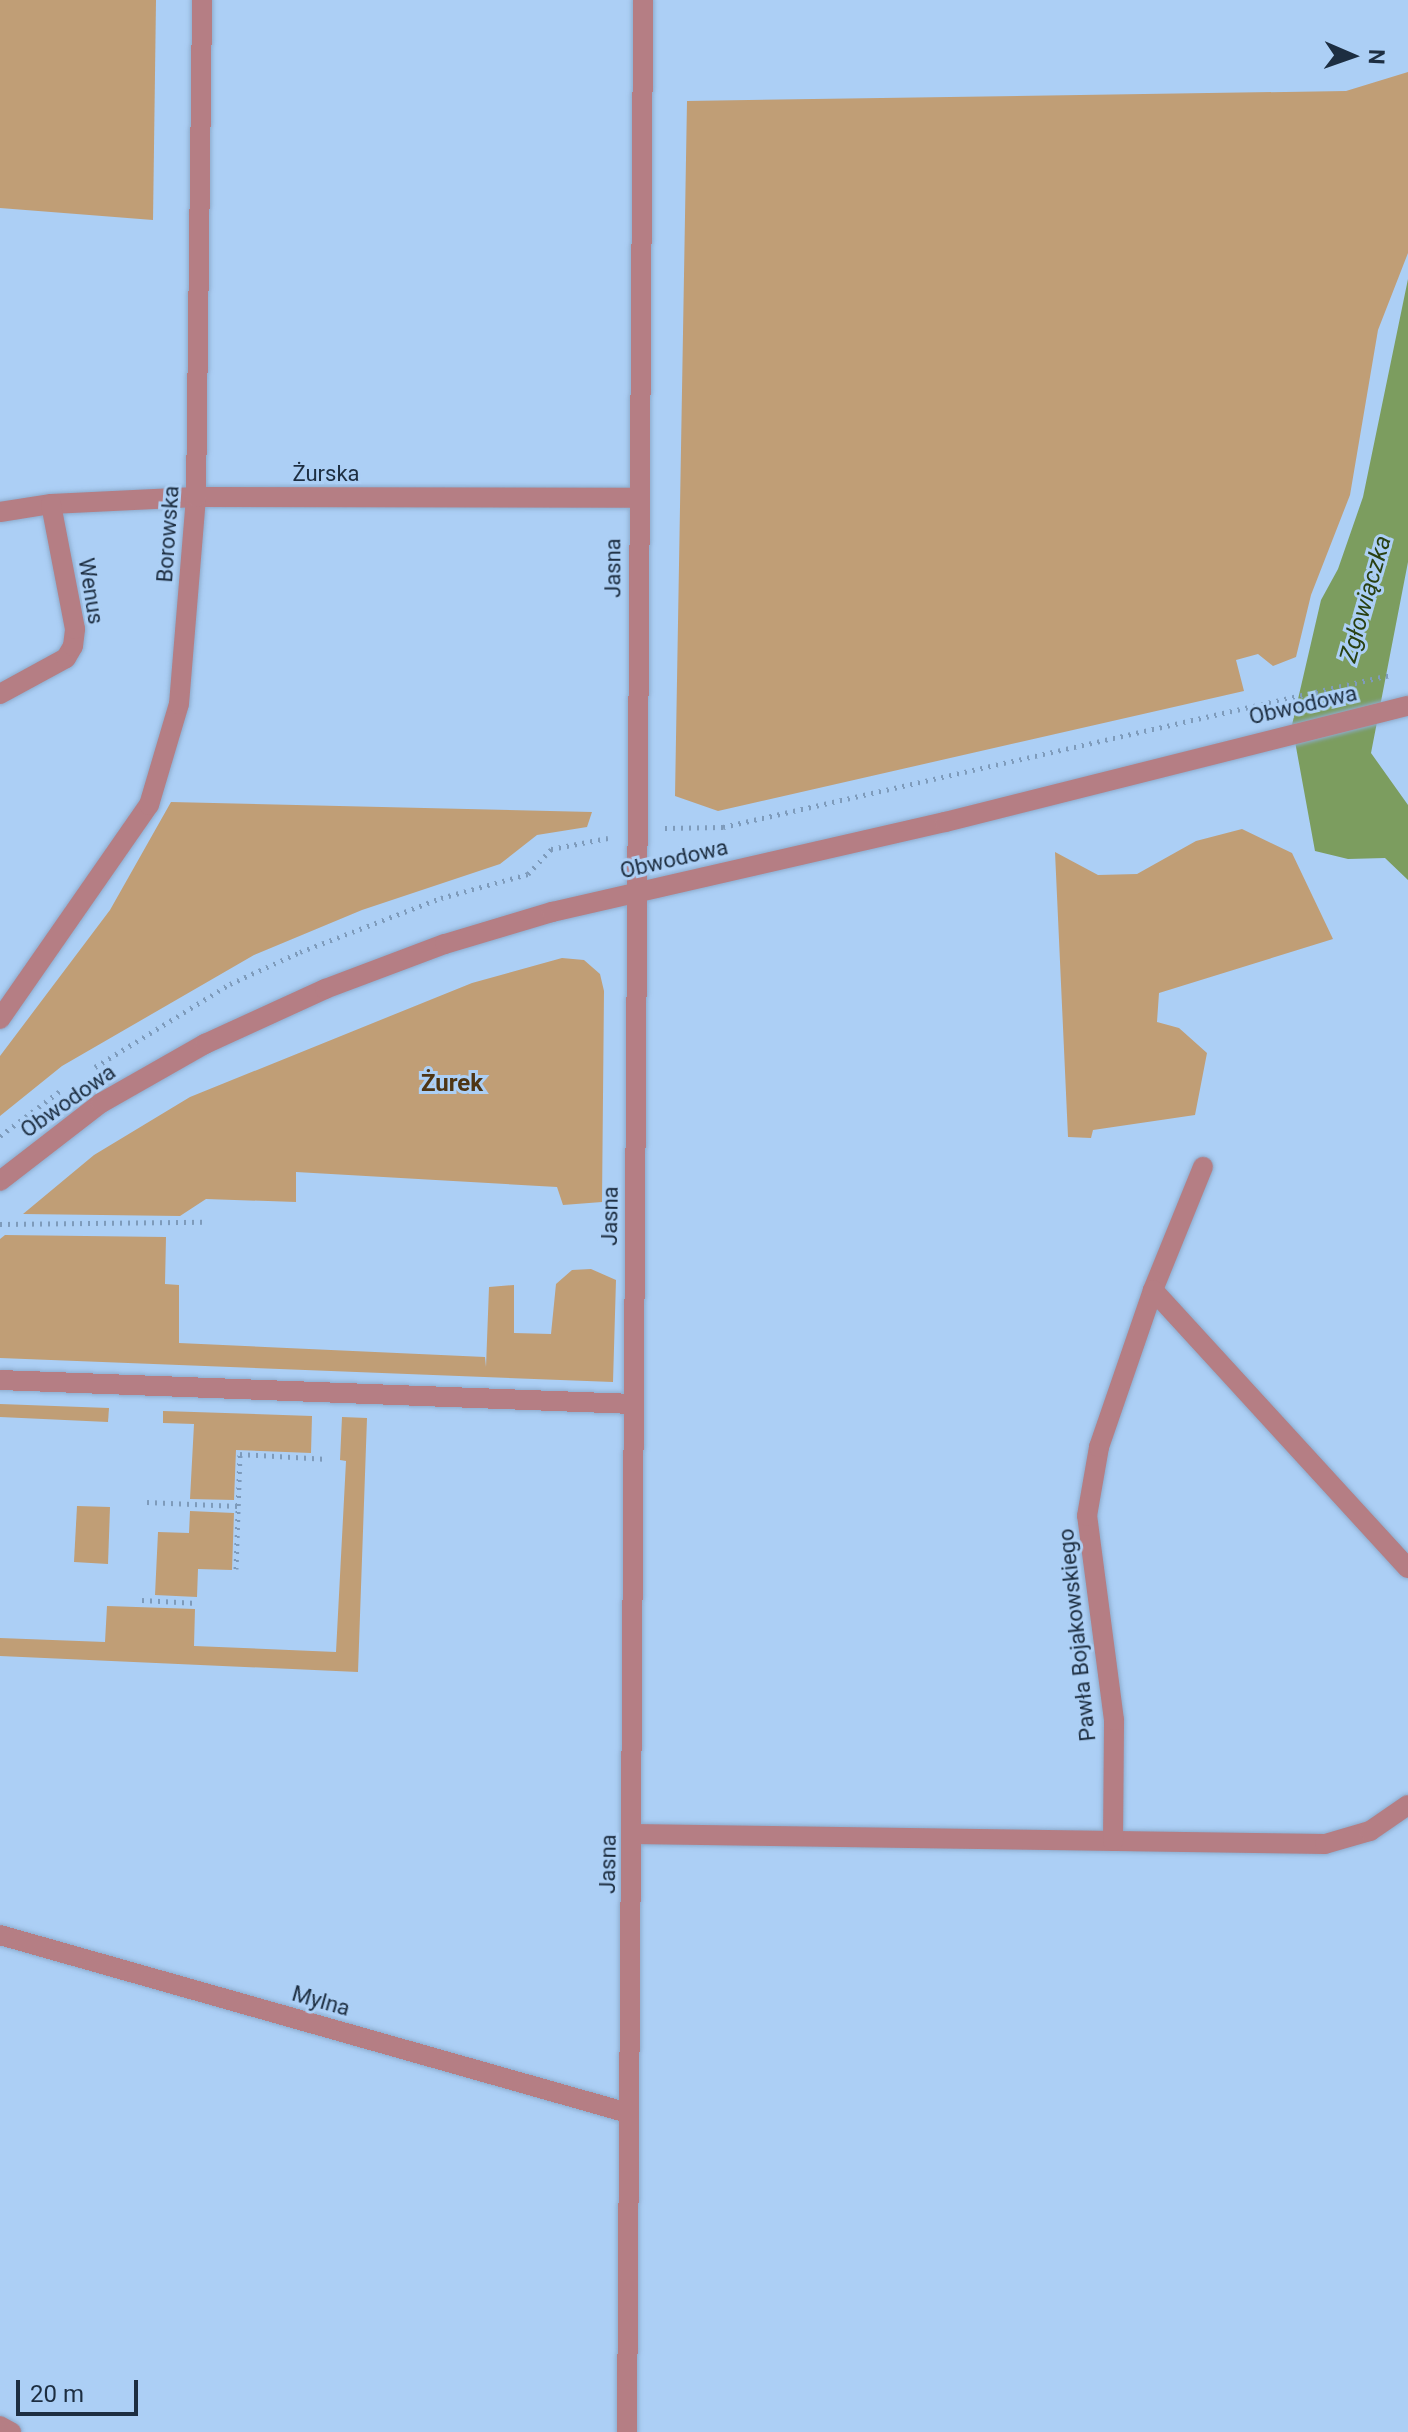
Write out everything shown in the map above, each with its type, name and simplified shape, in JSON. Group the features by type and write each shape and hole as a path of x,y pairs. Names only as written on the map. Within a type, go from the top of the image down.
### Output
{"street":[{"name":"Borowska","path":"0,1019 149,805 179,704 196,497 202,0"},
{"name":"Jasna","path":"627,2432 639,892 637,498 643,0"},
{"name":"Żurska","path":"8,511 51,504 196,497 637,498"},
{"name":"Wenus","path":"0,694 66,658 73,646 75,629 51,504"},
{"name":"Obwodowa","path":"0,1181 101,1103 205,1044 299,1001 445,944 639,892 945,822 1251,742 1408,706"},
{"name":"Pawła Bojakowskiego","path":"1113,1841 1114,1720 1087,1516 1099,1447 1153,1290 1203,1167"},
{"path":"1153,1290 1408,1568"},
{"path":"0,1380 633,1404"},
{"path":"633,1834 1325,1844 1370,1831 1408,1805"},
{"name":"Mylna","path":"0,1935 628,2113"},
{"path":"0,2426 11,2432"}],"path":[{"path":"1248,708 1393,674"},
{"path":"0,1224 204,1222"},
{"path":"236,1569 240,1454 328,1459"},
{"path":"147,1502 238,1506"},
{"path":"142,1600 197,1603"}],"shaded area":[{"path":"0,0 156,0 153,220 0,208"},
{"path":"1408,72 1408,253 1378,330 1350,495 1311,595 1296,657 1273,666 1258,654 1236,660 1244,691 718,811 675,796 687,101 1346,91"},
{"path":"171,802 592,812 587,827 537,835 500,864 362,910 254,955 62,1066 0,1116 0,1056 110,910"},
{"path":"1242,829 1292,853 1333,939 1159,993 1157,1022 1179,1028 1207,1053 1195,1115 1093,1130 1091,1138 1068,1137 1055,852 1098,875 1137,874 1196,841"},
{"path":"562,958 584,960 600,974 604,991 602,1202 563,1205 557,1187 296,1172 296,1202 206,1199 180,1216 23,1214 94,1155 190,1097 472,983"},
{"path":"5,1235 166,1237 165,1284 179,1285 179,1343 485,1357 486,1367 489,1287 514,1285 514,1333 551,1334 556,1284 572,1270 591,1269 616,1280 613,1382 0,1358 0,1239"},
{"path":"0,1404 109,1408 108,1422 0,1417"},
{"path":"163,1411 312,1416 311,1453 236,1450 234,1500 190,1499 194,1424 163,1423"},
{"path":"342,1417 367,1418 358,1672 0,1656 0,1638 105,1642 107,1606 195,1609 194,1646 336,1652 346,1461 340,1460"},
{"path":"77,1506 110,1507 108,1564 74,1562"},
{"path":"190,1511 234,1513 232,1570 198,1569 197,1597 155,1595 158,1532 189,1533"}],"water":[{"name":"Zgłowiączka","path":"1408,279 1408,562 1371,753 1408,805 1408,880 1385,858 1348,859 1315,851 1292,725 1321,600 1338,569 1363,497"}],"district":[{"name":"Żurek","path":"452,1084"}]}
